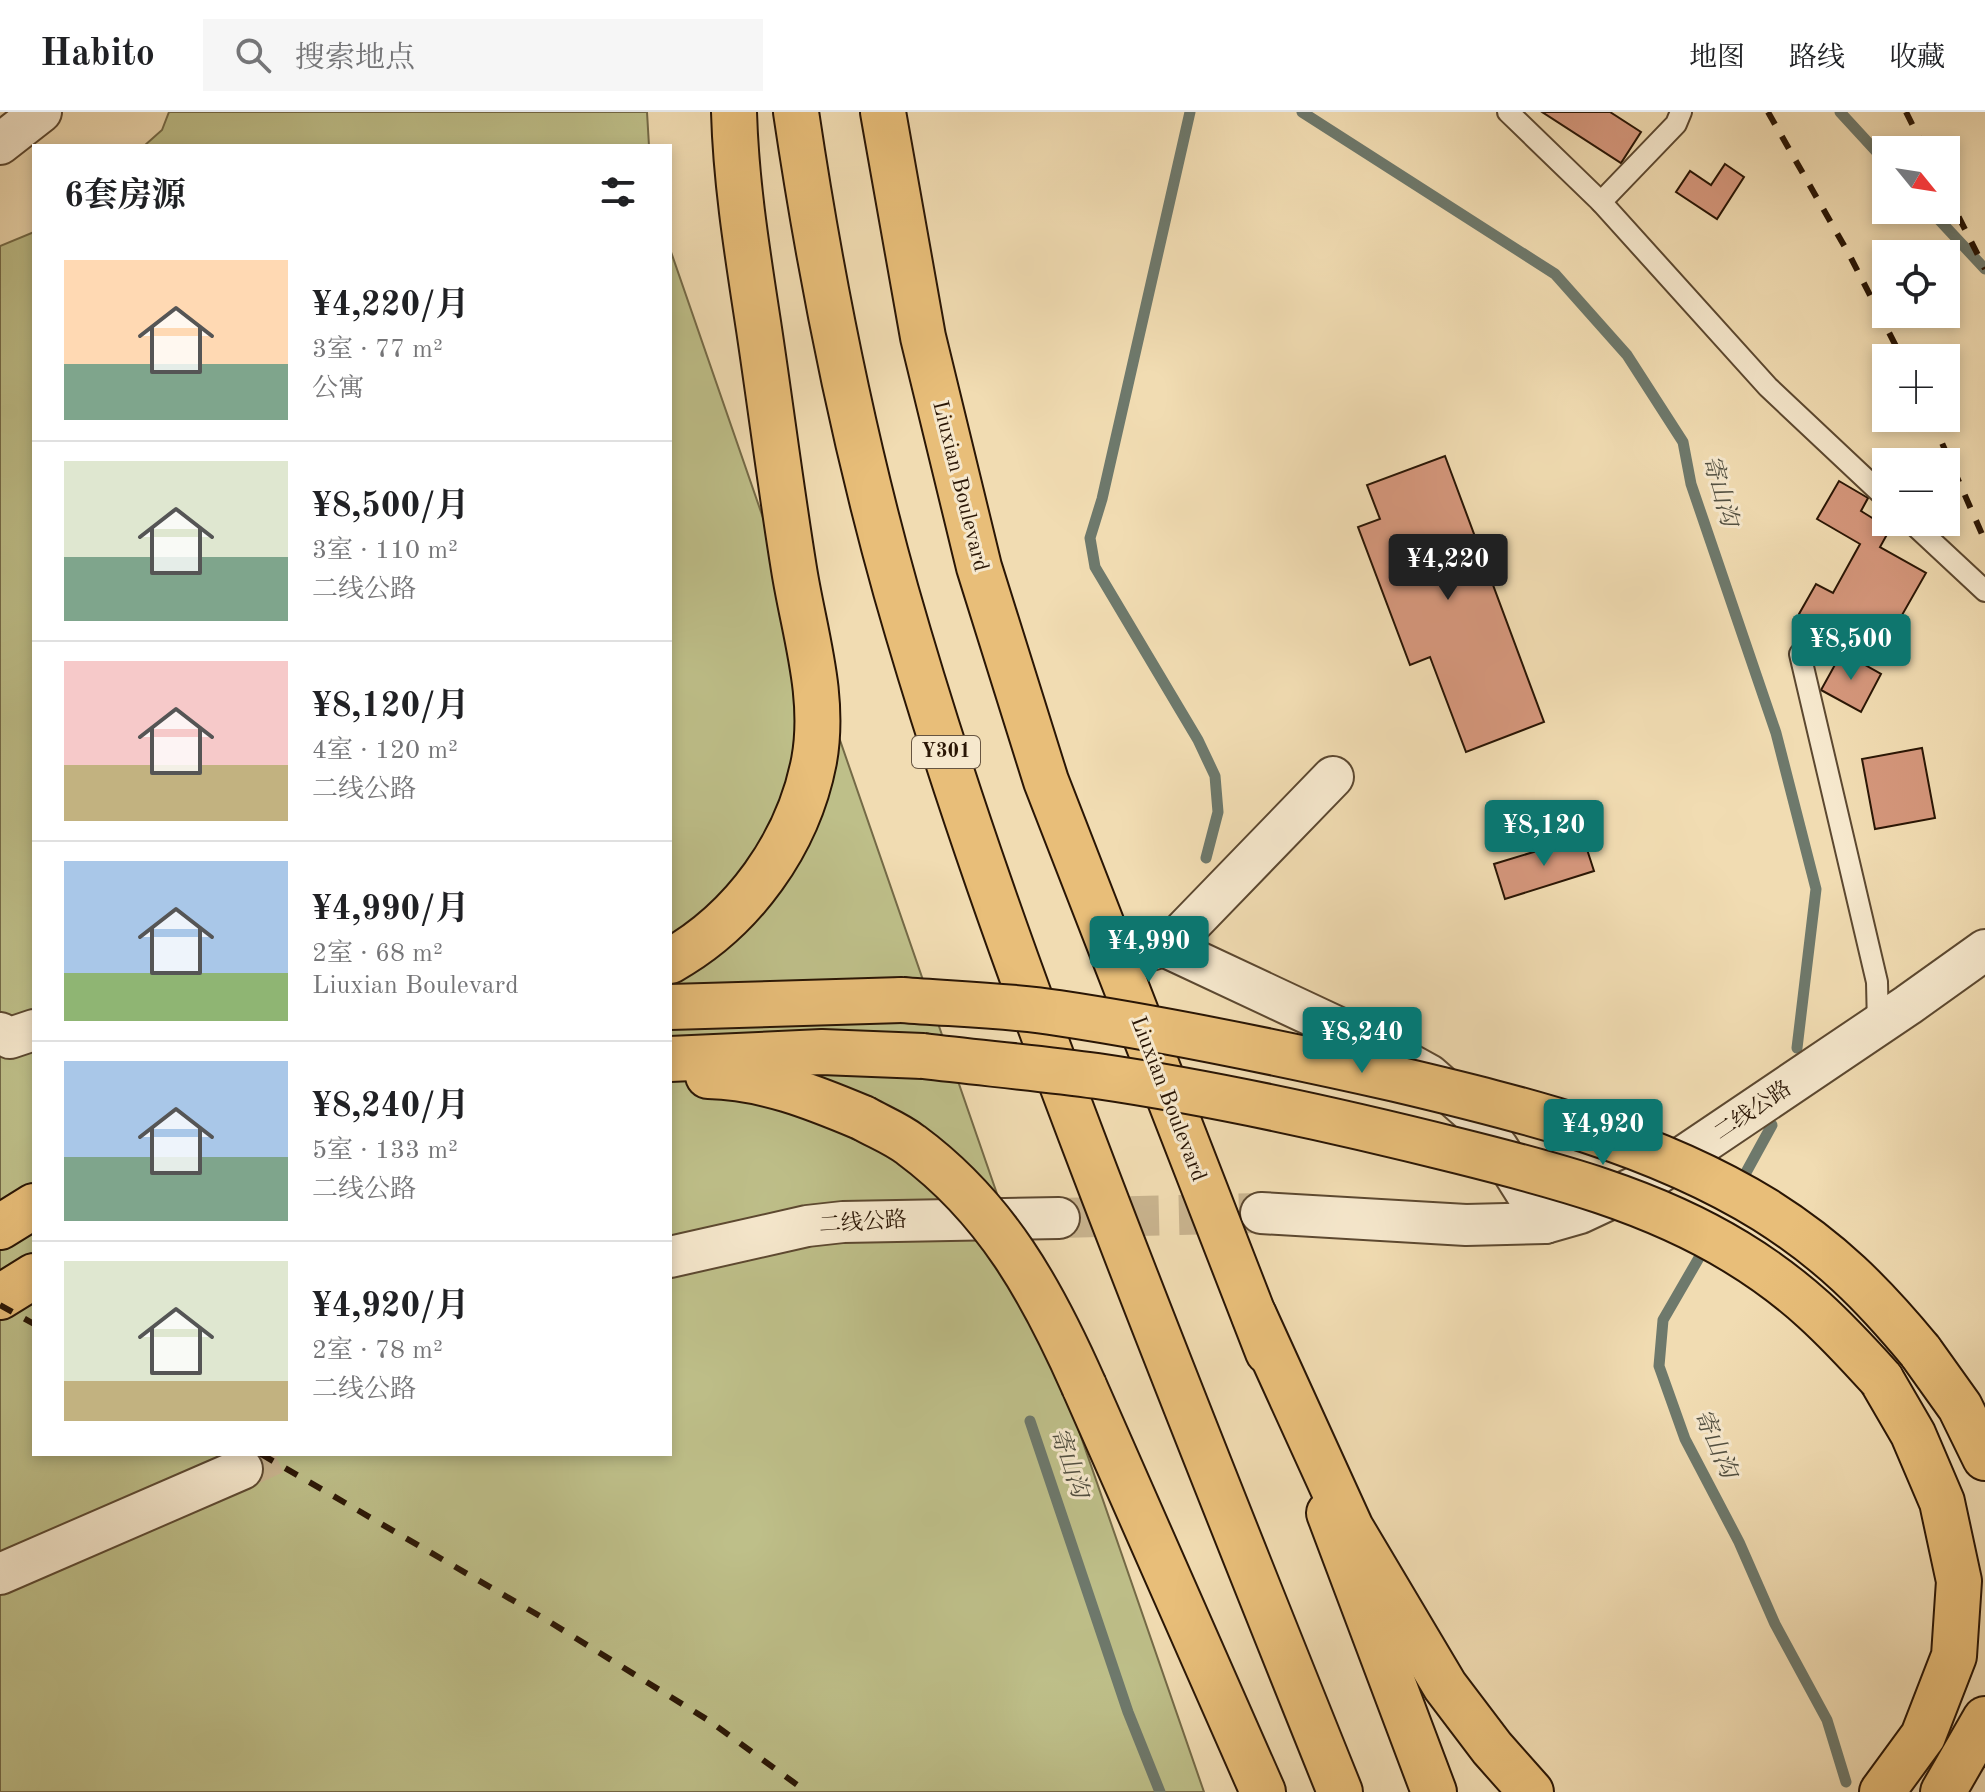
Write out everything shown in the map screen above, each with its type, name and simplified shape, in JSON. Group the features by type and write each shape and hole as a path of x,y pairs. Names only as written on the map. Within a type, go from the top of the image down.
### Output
{"main road":[{"path":"672,960 697,946 743,904 798,816 814,760 818,705 794,571 746,244 734,112"},
{"name":"Y301","path":"796,112 843,375 896,589 958,791 1043,1036 1170,1370 1340,1792"},
{"name":"Liuxian Boulevard","path":"883,112 923,337 979,567 1046,781 1254,1315 1434,1792"},
{"path":"672,1007 902,1000 1055,1012 1232,1044 1472,1097 1590,1131 1693,1172 1775,1217 1820,1248 1875,1297 1920,1351 1960,1407 1985,1458"},
{"path":"672,1059 822,1052 923,1056 1099,1077 1270,1107 1499,1161 1617,1195 1687,1225 1735,1251 1784,1284 1832,1324 1881,1379 1913,1434 1942,1502 1959,1581 1954,1656 1923,1736 1882,1792"},
{"path":"672,1075 730,1076 801,1092 863,1118 909,1143 956,1183 994,1225 1040,1294 1084,1386 1263,1792"},
{"path":"0,1227 32,1207"},
{"path":"0,1297 32,1277"},
{"path":"1254,1315 1351,1528 1445,1686 1492,1748 1531,1792"},
{"path":"1943,1792 1985,1719"}],"street":[{"path":"0,144 41,112"},
{"path":"1115,961 1164,946 1182,933 1333,777"},
{"path":"1164,946 1371,1043 1429,1075 1470,1111 1498,1148 1545,1223"},
{"name":"二线公路","path":"1261,1213 1466,1225 1545,1223 1580,1213 1644,1183 1985,950"},
{"path":"0,1033 10,1038 32,1031"},
{"name":"二线公路","path":"672,1257 831,1223 1059,1218"},
{"path":"0,1574 242,1469"}],"lane":[{"path":"1508,112 1601,202 1768,387 1872,485"},
{"path":"1601,202 1676,124 1681,112"},
{"path":"1926,536 1985,591"},
{"path":"1800,654 1877,982 1878,1026"}],"green space":[{"path":"169,112 647,112 649,144 146,144 162,130"},
{"path":"32,233 32,1456 672,1456 672,255 1204,1792 0,1792 0,246"}],"building":[{"path":"1542,112 1610,112 1641,132 1621,163"},
{"path":"1725,164 1744,177 1717,219 1676,192 1690,171 1711,185"},
{"path":"1445,456 1544,722 1466,752 1430,657 1410,665 1358,527 1380,519 1367,485"},
{"path":"1839,481 1868,498 1861,511 1872,518 1872,536 1886,536 1880,547 1926,573 1877,659 1799,614 1816,584 1833,593 1860,544 1817,519"},
{"path":"1842,652 1881,674 1861,712 1821,690"},
{"path":"1922,748 1935,818 1875,829 1862,759"},
{"path":"1583,837 1594,871 1505,899 1494,864"}],"waterway":[{"name":"寄山沟","path":"1190,112 1102,499 1090,538 1095,567 1198,740 1215,776 1218,812 1206,858"},
{"name":"寄山沟","path":"1302,112 1555,274 1627,355 1683,442 1691,484 1776,733 1816,889 1797,1048"},
{"path":"1840,112 1872,147"},
{"path":"1943,224 1985,269"},
{"name":"寄山沟","path":"1738,1187 1772,1125"},
{"name":"寄山沟","path":"1707,1244 1663,1320 1659,1366 1685,1439 1739,1542 1775,1624 1827,1720 1846,1782"},
{"name":"寄山沟","path":"1030,1421 1128,1712 1160,1792"}],"tunnel":[{"path":"1059,1218 1261,1213"},
{"path":"242,1469 271,1456"}],"railway":[{"path":"1768,112 1850,256 1895,344"},
{"path":"1906,112 1918,136"},
{"path":"1960,220 1985,269"},
{"path":"1937,432 1985,541"},
{"path":"0,1305 32,1323"},
{"path":"264,1456 545,1619 708,1720 807,1792"}]}
